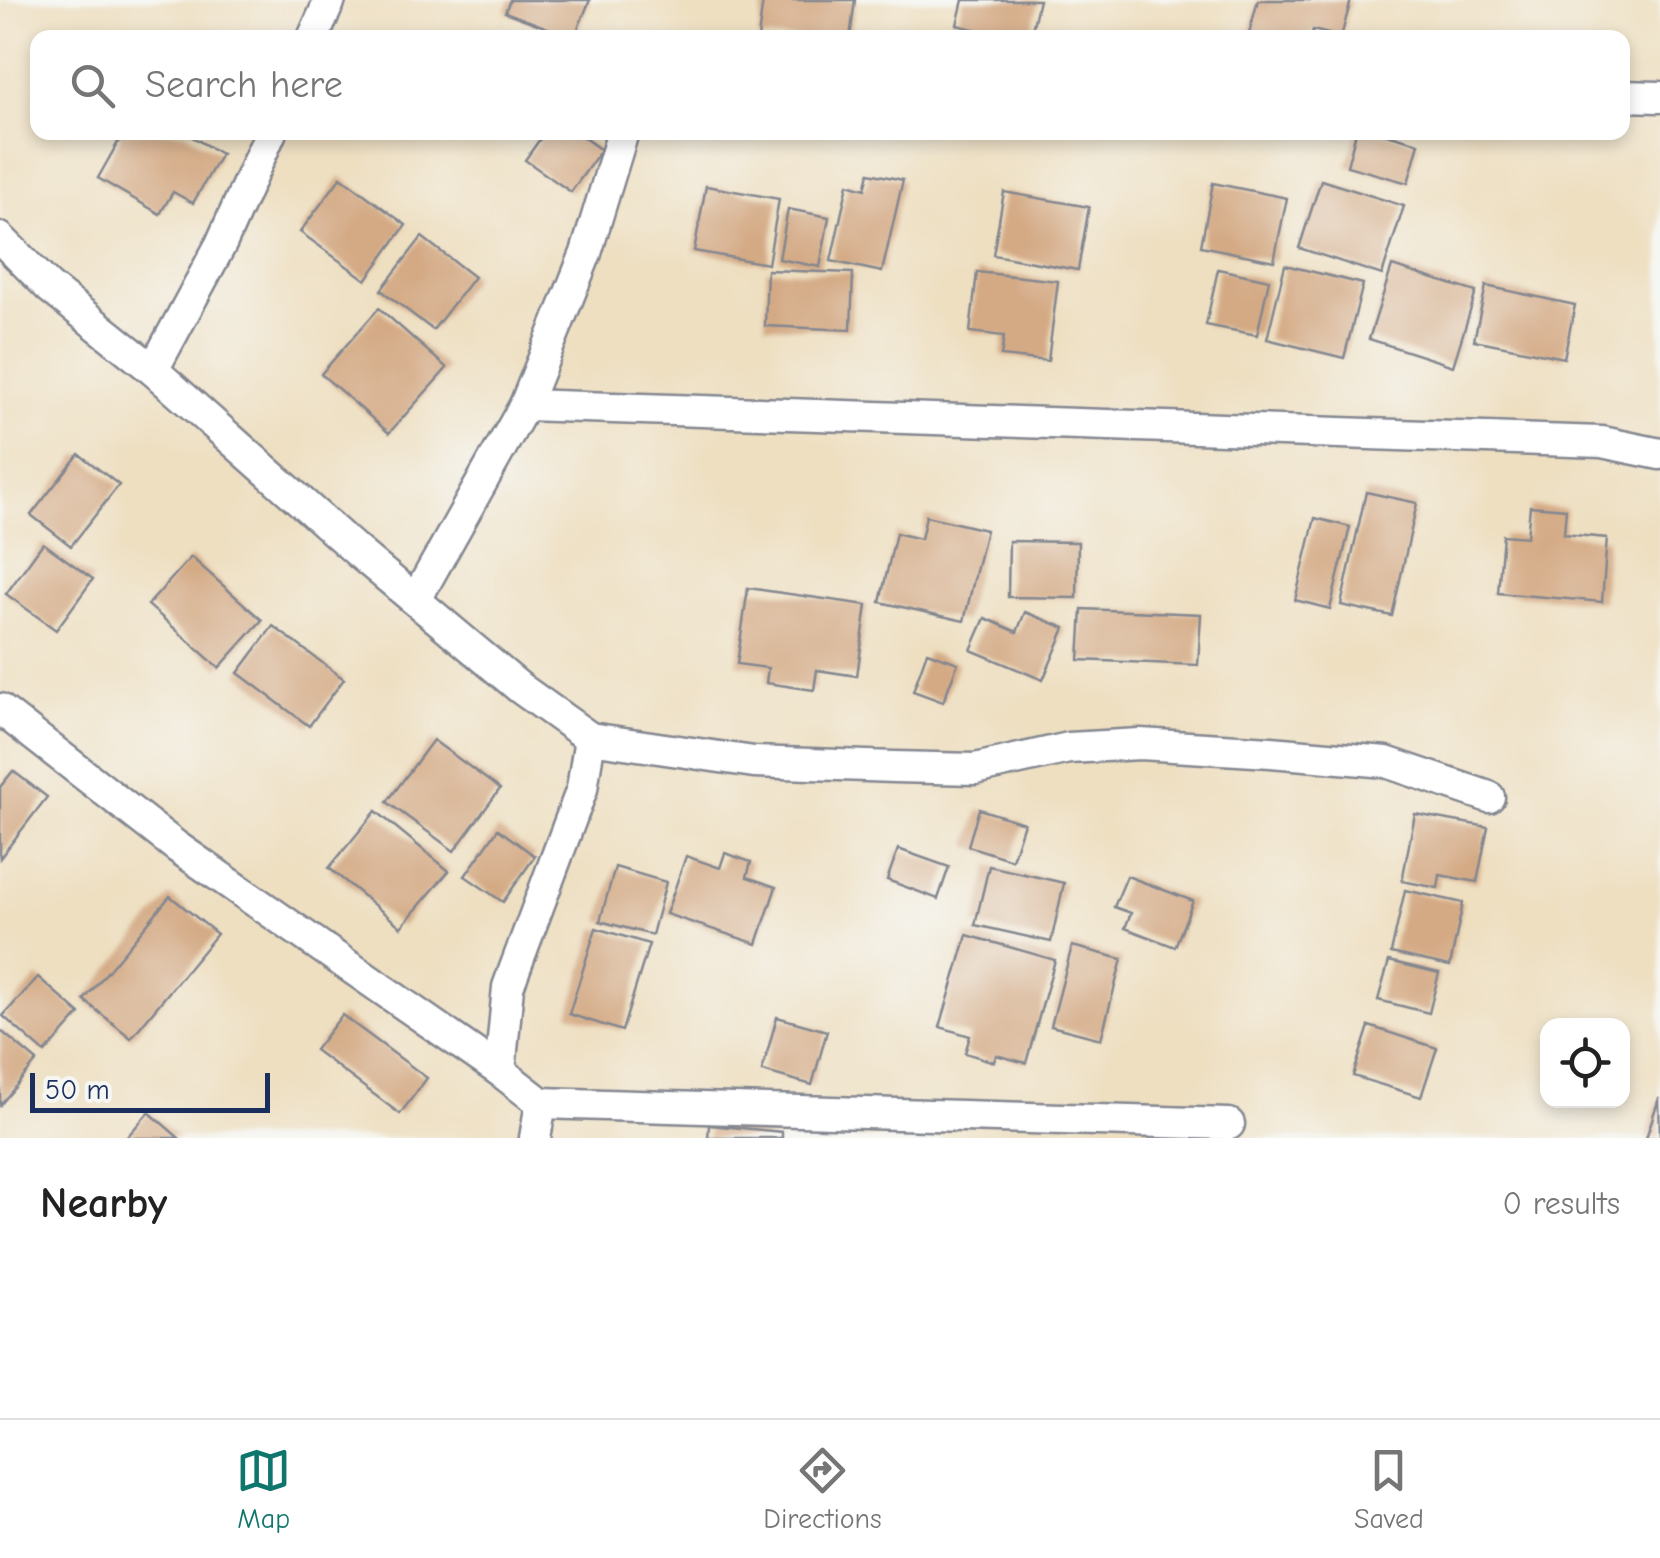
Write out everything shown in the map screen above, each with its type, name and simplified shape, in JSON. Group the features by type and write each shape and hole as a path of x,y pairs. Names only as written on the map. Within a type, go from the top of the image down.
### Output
{"street":[{"path":"317,30 330,0"},
{"path":"1630,96 1660,97"},
{"path":"153,370 221,244 267,140"},
{"path":"416,598 525,405 586,253 621,140"},
{"path":"0,238 78,312 153,370 520,688 590,738 754,762 955,769 975,769 1068,748 1177,746 1386,762 1489,797"},
{"path":"525,405 1602,442 1660,454"},
{"path":"0,709 177,848 541,1103 1229,1124"},
{"path":"500,1072 508,987 582,789 590,738"},
{"path":"535,1138 541,1103"}],"building":[{"path":"510,0 590,0 577,30 553,30 505,12"},
{"path":"763,0 855,0 851,30 759,30"},
{"path":"963,0 1039,0 1032,30 977,30 957,25"},
{"path":"1258,0 1351,0 1343,30 1250,30"},
{"path":"119,140 197,140 221,154 193,203 173,192 160,214 98,178"},
{"path":"539,140 587,140 601,150 571,192 525,160"},
{"path":"1354,140 1419,143 1408,183 1347,166"},
{"path":"869,173 903,180 882,272 831,261 848,184 865,189"},
{"path":"341,177 406,225 366,280 300,232"},
{"path":"1321,180 1404,206 1382,275 1299,248"},
{"path":"1213,183 1287,198 1274,261 1201,246"},
{"path":"706,186 779,199 768,264 694,251"},
{"path":"1004,192 1089,207 1078,270 993,255"},
{"path":"788,209 829,217 820,267 779,259"},
{"path":"422,237 474,277 433,330 381,290"},
{"path":"1285,265 1363,284 1344,358 1267,339"},
{"path":"1392,266 1476,292 1453,366 1369,339"},
{"path":"1218,269 1269,280 1257,335 1206,325"},
{"path":"767,270 853,273 851,330 765,326"},
{"path":"977,272 1058,281 1048,361 1001,356 1004,336 970,332"},
{"path":"1486,286 1575,305 1564,358 1474,340"},
{"path":"379,308 447,368 389,433 321,374"},
{"path":"79,454 119,485 71,546 31,515"},
{"path":"1366,492 1417,503 1392,616 1341,605"},
{"path":"1530,506 1566,509 1564,534 1607,538 1602,602 1498,593 1503,535 1527,537"},
{"path":"926,516 986,530 964,621 880,602 896,533 921,539"},
{"path":"1315,518 1350,527 1330,609 1295,600"},
{"path":"1009,541 1078,542 1077,598 1008,597"},
{"path":"43,543 93,579 56,630 6,594"},
{"path":"191,557 262,620 219,668 148,605"},
{"path":"748,588 867,605 857,676 817,670 814,690 766,683 768,668 737,664"},
{"path":"1082,609 1201,614 1198,665 1079,660"},
{"path":"1025,612 1065,628 1043,680 971,650 985,618 1017,632"},
{"path":"273,626 344,679 309,726 238,673"},
{"path":"927,652 958,663 943,702 913,691"},
{"path":"433,740 500,789 454,851 387,802"},
{"path":"13,771 47,797 0,858 0,787"},
{"path":"979,809 1024,823 1012,860 968,846"},
{"path":"376,811 449,871 401,927 329,868"},
{"path":"1415,814 1488,827 1477,882 1440,875 1438,888 1402,881"},
{"path":"498,829 535,856 503,902 465,876"},
{"path":"898,849 949,867 938,899 887,880"},
{"path":"725,853 751,862 747,877 776,887 757,944 666,914 686,856 720,868"},
{"path":"989,866 1064,883 1051,942 975,925"},
{"path":"615,867 666,882 652,935 600,921"},
{"path":"1127,876 1193,901 1175,947 1125,928 1131,913 1114,907"},
{"path":"1405,890 1463,903 1450,966 1391,953"},
{"path":"170,896 217,934 131,1038 84,1000"},
{"path":"596,928 649,944 622,1031 569,1014"},
{"path":"967,935 1055,960 1026,1063 996,1055 994,1062 965,1053 970,1036 940,1027"},
{"path":"1072,946 1122,959 1101,1039 1051,1026"},
{"path":"1389,961 1439,973 1429,1013 1378,1000"},
{"path":"38,977 80,1014 45,1053 3,1016"},
{"path":"342,1015 427,1078 400,1114 315,1050"},
{"path":"777,1017 827,1031 812,1085 762,1071"},
{"path":"1369,1026 1437,1048 1421,1097 1353,1076"},
{"path":"0,1030 37,1061 0,1105"},
{"path":"1659,1098 1660,1138 1646,1138"},
{"path":"149,1112 179,1138 126,1138"},
{"path":"709,1125 782,1132 782,1138 708,1138"}]}
